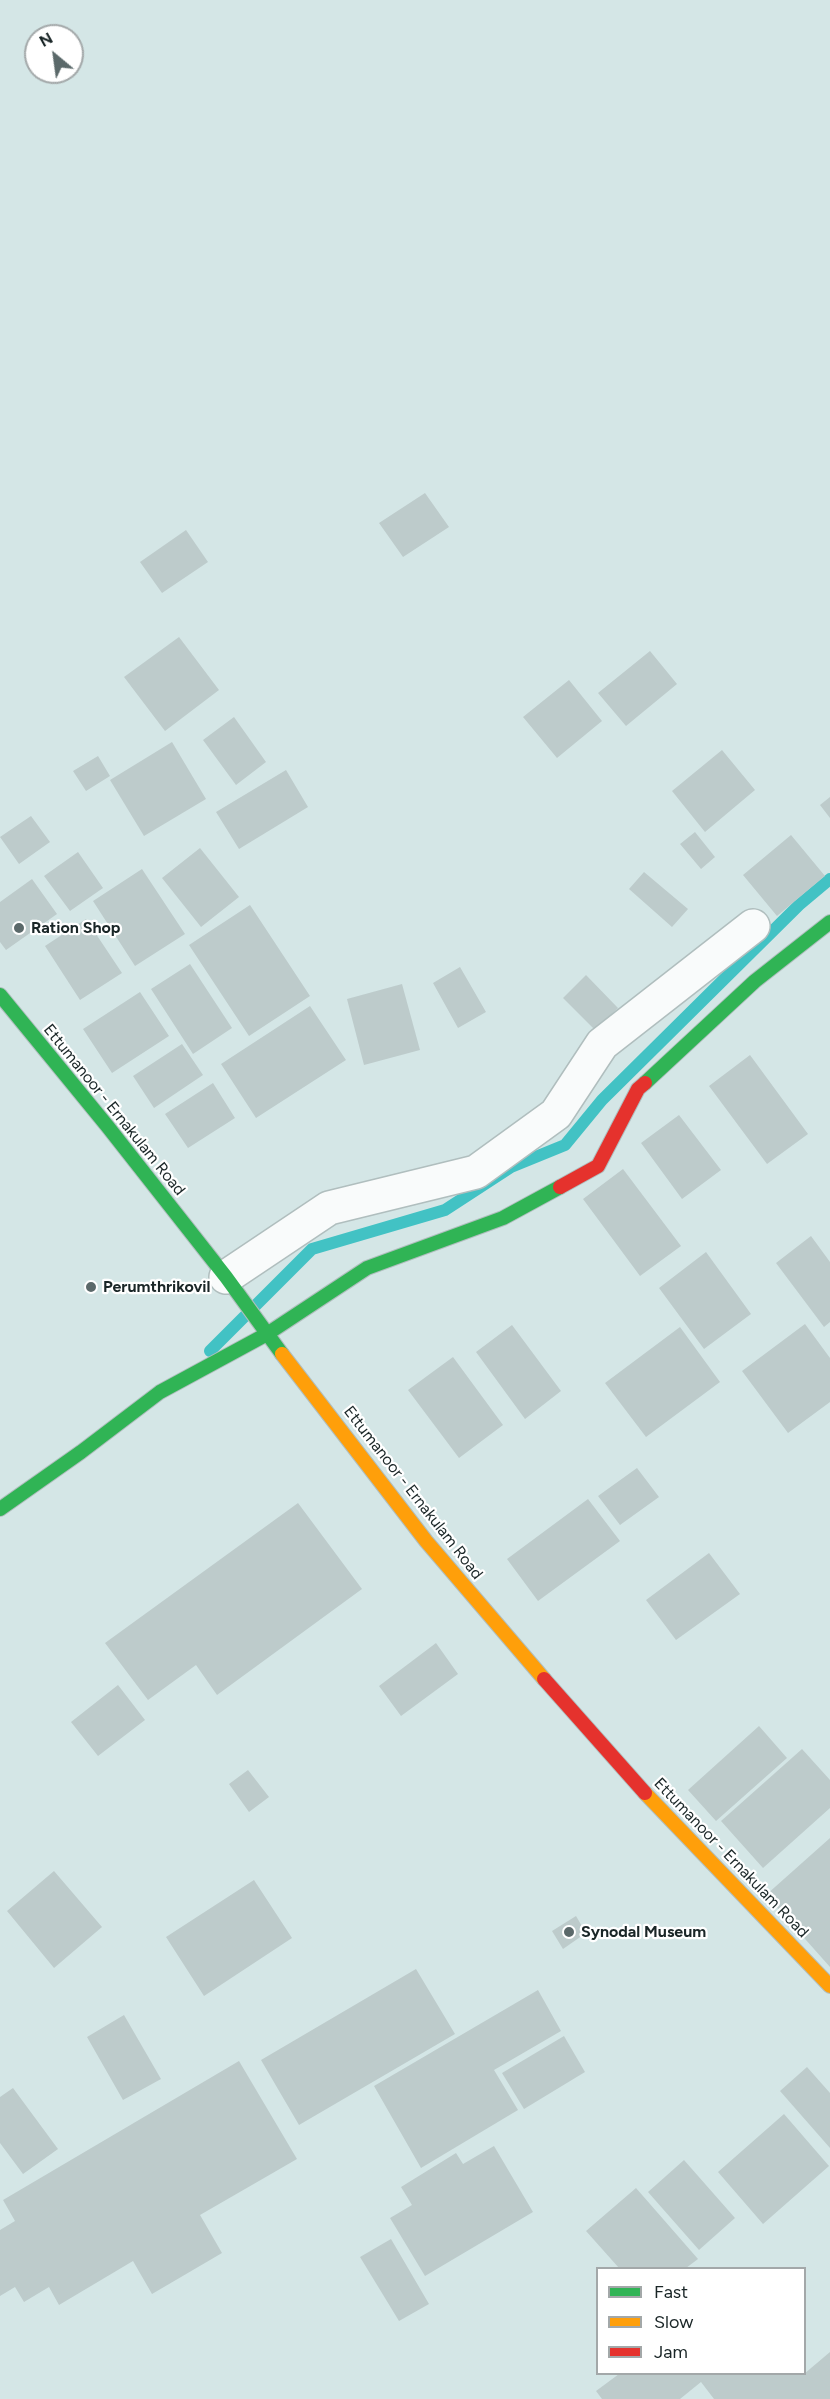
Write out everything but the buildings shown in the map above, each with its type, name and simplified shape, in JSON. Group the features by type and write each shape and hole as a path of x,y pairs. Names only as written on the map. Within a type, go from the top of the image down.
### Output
{"main road":[{"path":"0,1509 81,1452 160,1392 267,1334 367,1268 503,1218 598,1166 638,1089 755,981 830,922"},
{"name":"Ettumanoor - Ernakulam Road","path":"0,995 226,1277 426,1541 608,1753 830,1986"}],"street":[{"path":"226,1277 329,1208 476,1172 556,1114 602,1044 753,926"}],"waterway":[{"path":"210,1351 312,1249 445,1210 511,1167 565,1145 602,1100 799,905 830,879"}],"traffic: fast":[{"path":"645,1083 755,981 830,922"},
{"path":"0,995 226,1277 282,1354"},
{"path":"0,1509 81,1452 160,1392 267,1334 367,1268 503,1218 560,1187"}],"traffic: slow":[{"path":"282,1354 426,1541 544,1679"},
{"path":"645,1793 830,1986"}],"traffic: jam":[{"path":"560,1187 598,1166 638,1089 645,1083"},
{"path":"544,1679 645,1793"}],"place":[{"name":"Ration Shop","path":"19,928"},
{"name":"Perumthrikovil","path":"91,1287"},
{"name":"Synodal Museum","path":"569,1932"}]}
